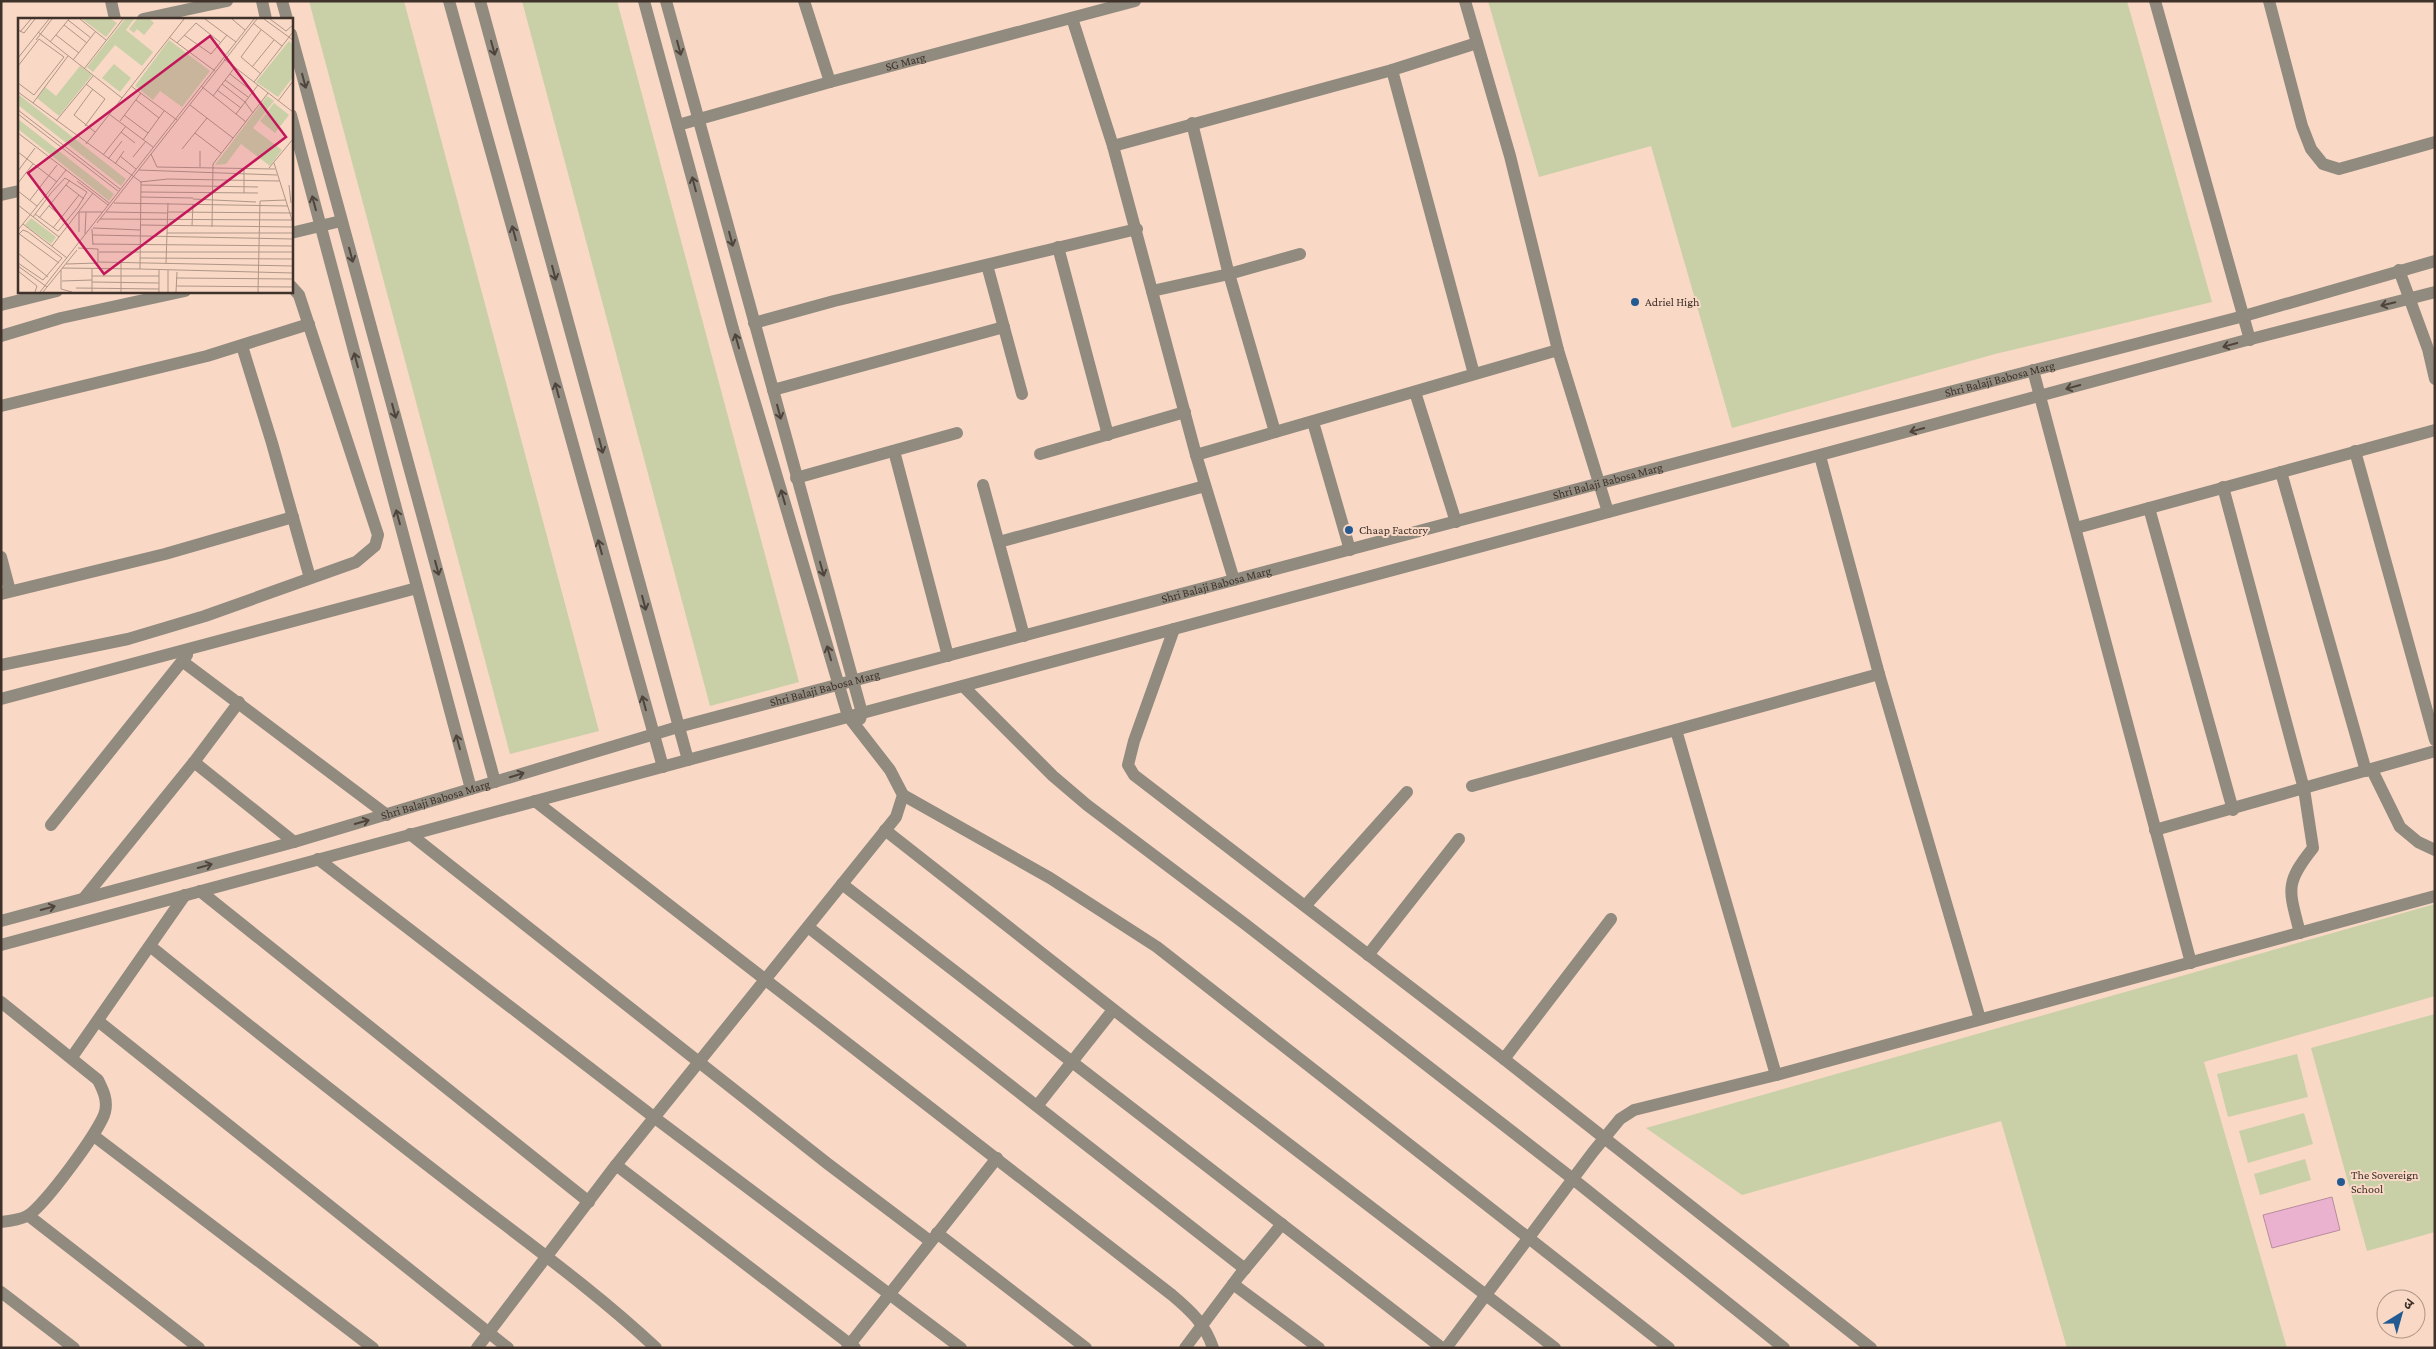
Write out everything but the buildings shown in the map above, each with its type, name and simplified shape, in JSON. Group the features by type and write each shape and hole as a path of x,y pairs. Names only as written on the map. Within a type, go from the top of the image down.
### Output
{"street":[{"path":"111,1 115,18"},
{"path":"148,18 227,1"},
{"path":"262,1 266,18"},
{"path":"282,1 287,18"},
{"path":"450,1 662,767"},
{"path":"480,1 688,760"},
{"path":"477,1348 548,1258 616,1166 896,818 902,795 896,780 848,716 734,329 644,1"},
{"path":"666,1 862,713 858,728"},
{"path":"804,1 830,82"},
{"name":"SG Marg","path":"678,125 830,82 1135,1"},
{"path":"1466,1 1510,156 1558,350 1608,512"},
{"path":"2155,1 2250,340"},
{"path":"2269,1 2302,126 2311,149 2323,164 2339,168 2435,142"},
{"path":"1072,18 1137,229 1196,455 1234,580"},
{"path":"292,38 495,782"},
{"path":"1113,146 1392,70 1477,43"},
{"path":"1392,70 1474,374"},
{"path":"292,118 471,789"},
{"path":"1192,123 1229,274 1275,432"},
{"path":"1,195 18,191"},
{"path":"292,233 342,221"},
{"path":"754,324 834,301 1137,229"},
{"path":"1058,247 1108,434"},
{"path":"1152,291 1229,274 1300,254"},
{"name":"Shri Balaji Babosa Marg","path":"1,921 294,842 652,734 2244,316 2435,261"},
{"path":"986,265 1022,394"},
{"path":"2400,270 2428,349 2435,378"},
{"path":"1,665 128,638 204,616 356,562 375,546 378,535 299,295 292,287"},
{"path":"1,305 53,292"},
{"path":"1,336 60,318 180,292"},
{"name":"Shri Balaji Babosa Marg","path":"1,944 2040,396 2435,292"},
{"path":"1,406 242,346 308,324"},
{"path":"772,390 1004,327"},
{"path":"242,346 310,578"},
{"path":"1196,455 1558,350"},
{"path":"2033,370 2191,963"},
{"path":"1415,392 1456,522"},
{"path":"1040,454 1185,412"},
{"path":"1313,422 1350,550"},
{"path":"2076,528 2435,430"},
{"path":"796,478 957,433"},
{"path":"894,451 948,656"},
{"path":"2355,451 2435,740"},
{"path":"1820,456 1879,674 1980,1019"},
{"path":"2280,472 2369,770 2400,827 2418,842 2435,850"},
{"path":"983,485 1024,636"},
{"path":"999,542 1205,486"},
{"path":"2223,488 2304,789 2313,848 2299,866 2290,884 2300,933"},
{"path":"2149,508 2233,810"},
{"path":"1,557 6,592 165,554 293,517"},
{"path":"1,699 417,588"},
{"path":"1174,629 1134,741 1128,765 1134,775 1504,1059 1871,1348"},
{"path":"52,825 193,648"},
{"path":"182,661 387,814"},
{"path":"1472,786 1879,674"},
{"path":"963,686 1053,776 1087,804 1245,924 1573,1179 1784,1348"},
{"path":"84,898 194,762 239,702"},
{"path":"1676,730 1776,1076"},
{"path":"2155,830 2233,810 2435,751"},
{"path":"194,762 294,842"},
{"path":"1305,906 1407,792"},
{"path":"902,795 1050,878 1157,947 1669,1348"},
{"path":"535,801 1172,1295 1192,1312 1202,1324 1213,1348"},
{"path":"885,830 1113,1010 1555,1348"},
{"path":"410,834 699,1063 1086,1348"},
{"path":"1368,955 1458,839"},
{"path":"318,859 655,1118 961,1348"},
{"path":"842,884 1444,1348 1604,1138 1620,1119 1634,1110 1776,1076 2435,896"},
{"path":"200,891 588,1202"},
{"path":"72,1057 185,895"},
{"path":"1504,1059 1611,919"},
{"path":"808,927 1245,1269"},
{"path":"150,946 290,1059 548,1258 635,1328 656,1348"},
{"path":"1,1002 72,1057 98,1080 106,1095 105,1112 94,1136 29,1216 1,1222"},
{"path":"1037,1106 1113,1010"},
{"path":"98,1021 508,1348"},
{"path":"94,1136 372,1348"},
{"path":"616,1166 850,1346 933,1237 997,1158"},
{"path":"29,1216 199,1348"},
{"path":"1185,1348 1233,1284 1282,1224"},
{"path":"1233,1284 1319,1348"},
{"path":"1,1292 74,1348"}],"green space":[{"path":"309,1 404,1 599,731 510,754"},
{"path":"522,1 617,1 799,682 710,706"},
{"path":"1488,1 2127,1 2212,302 1995,354 1732,428 1651,146 1539,177"},
{"path":"2435,904 2435,996 2204,1062 2287,1348 2067,1348 2001,1121 1742,1195 1646,1128"},
{"path":"2435,1014 2435,1232 2367,1251 2311,1048"},
{"path":"2297,1054 2308,1097 2228,1117 2217,1074"},
{"path":"2304,1113 2313,1144 2248,1163 2239,1131"},
{"path":"2305,1159 2311,1180 2260,1195 2254,1174"}],"shaded area":[{"path":"2332,1197 2340,1230 2272,1248 2263,1215"}],"place":[{"name":"Adriel High","path":"1635,302"},
{"name":"Chaap Factory","path":"1349,530"},
{"name":"The Sovereign School","path":"2341,1182"}]}
